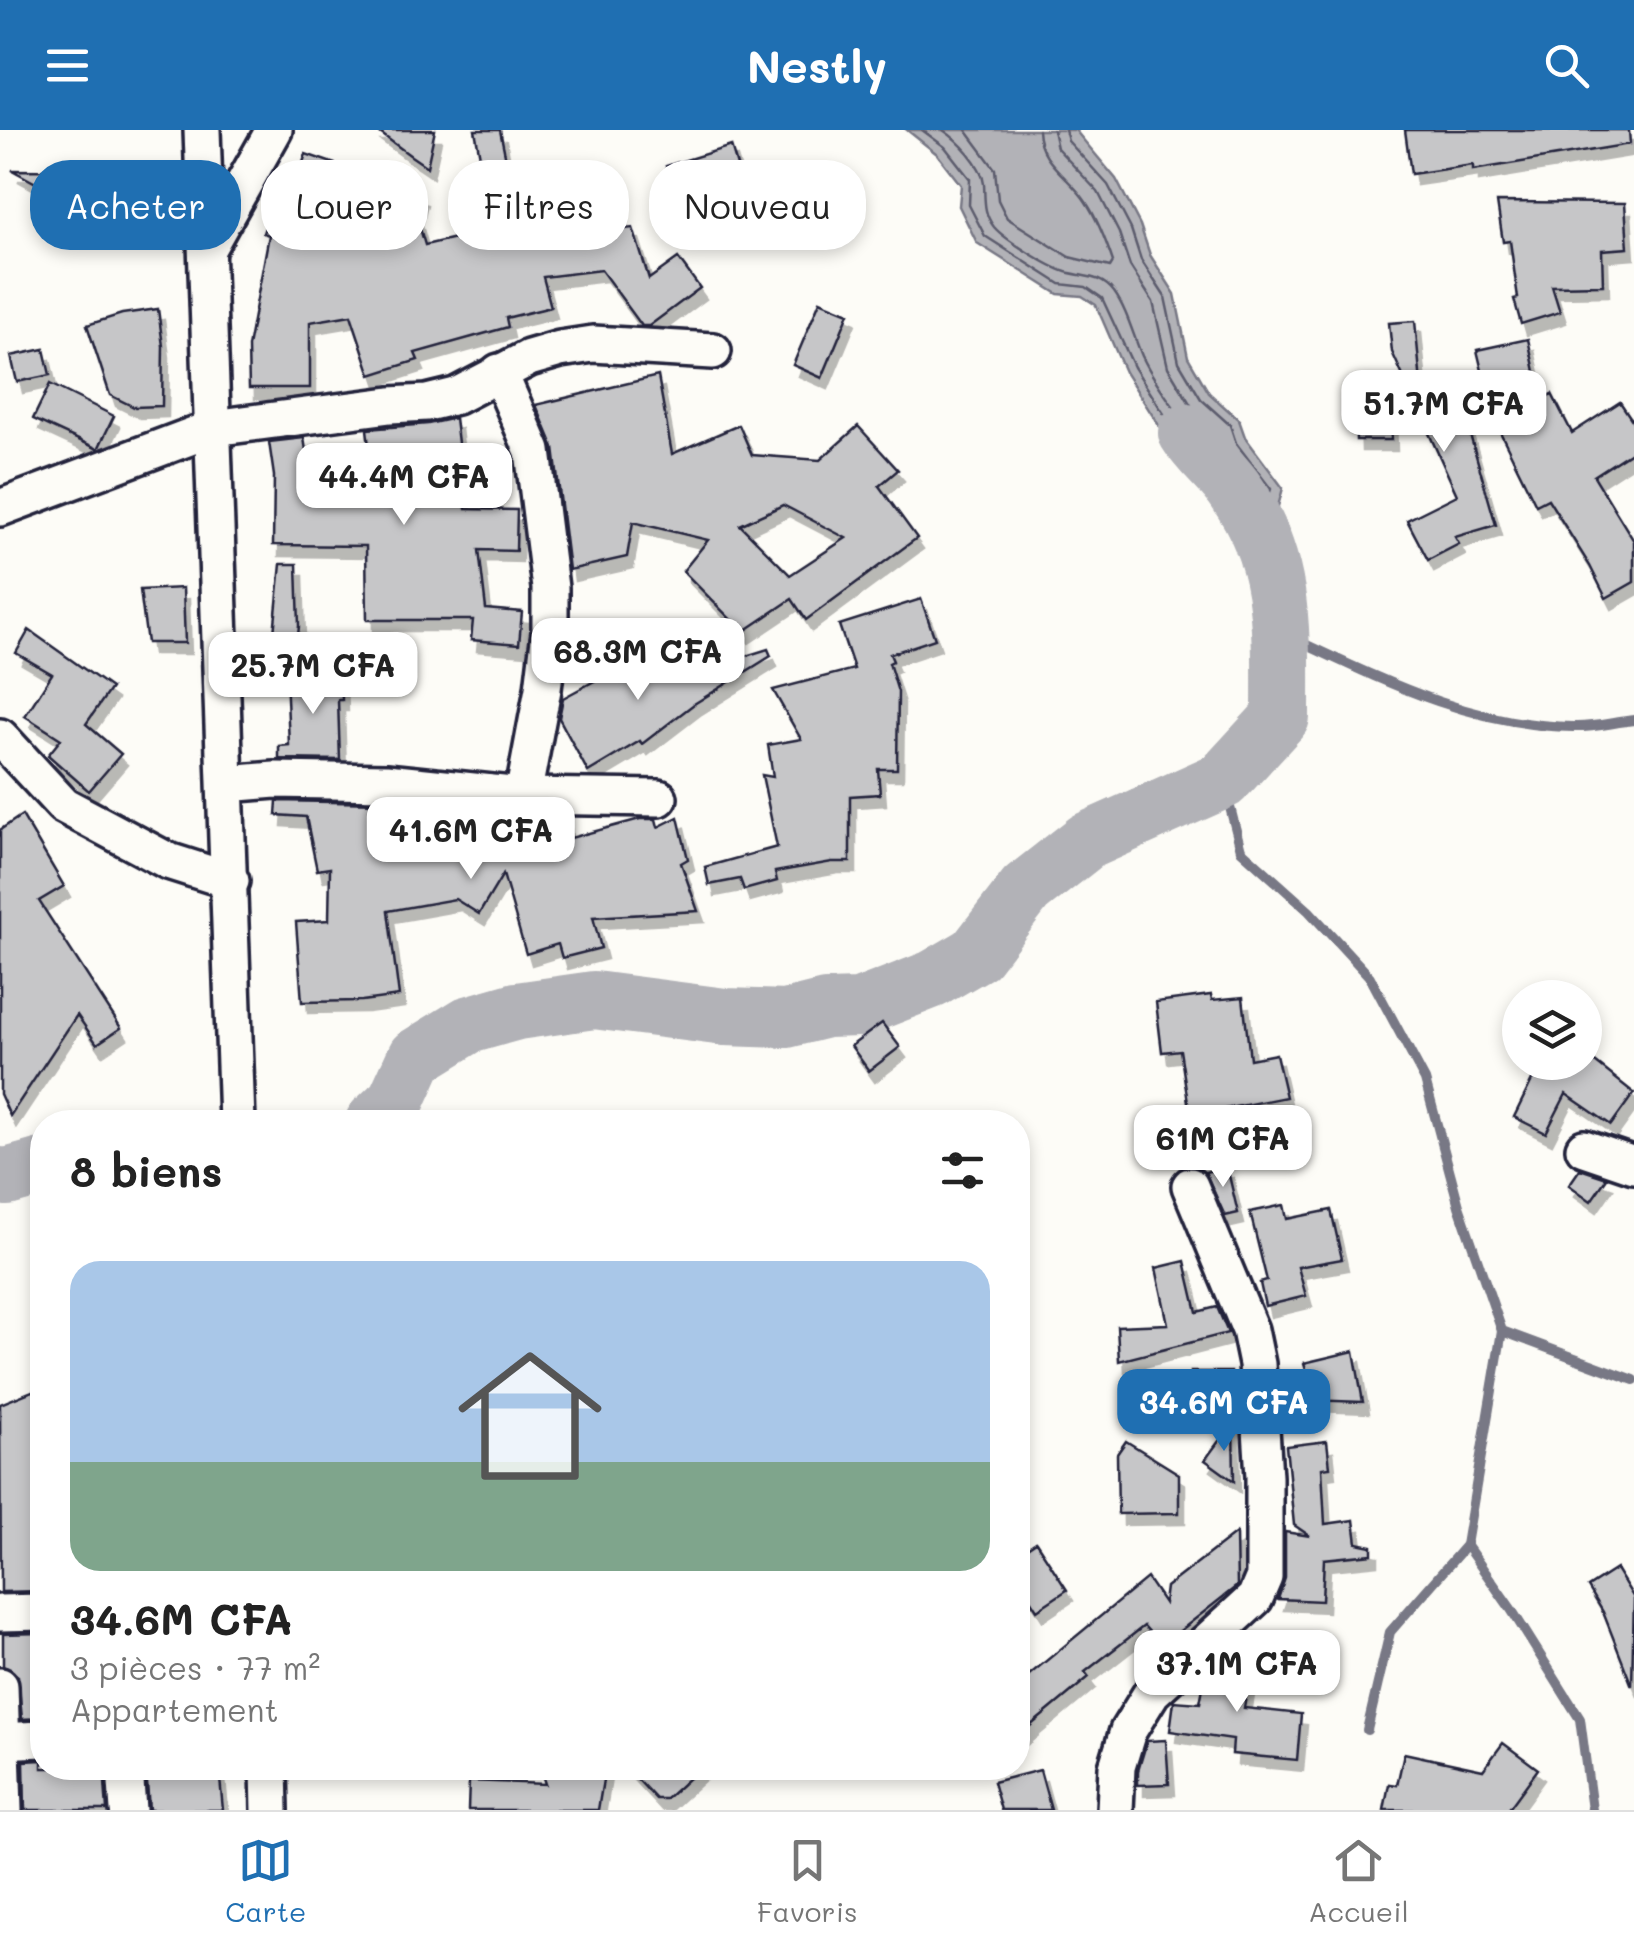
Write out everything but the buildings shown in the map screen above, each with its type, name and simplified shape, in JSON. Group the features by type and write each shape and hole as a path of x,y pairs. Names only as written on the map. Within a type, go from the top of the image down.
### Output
{"street":[{"path":"202,130 203,160"},
{"path":"241,188 274,130"},
{"path":"206,250 237,1110"},
{"path":"0,508 213,428 427,403 456,396 500,372 560,348 594,344 713,351"},
{"path":"500,372 533,451 550,588 548,650 524,796"},
{"path":"0,737 63,805 168,861 231,881"},
{"path":"227,784 275,780 386,782 524,796 658,798"},
{"path":"1584,1148 1634,1165"},
{"path":"1115,1810 1117,1767 1128,1730 1152,1692 1254,1598 1264,1576 1258,1364 1250,1330 1190,1186"},
{"path":"0,1613 30,1612"},
{"path":"0,1686 4,1810"},
{"path":"2,1741 30,1740"},
{"path":"126,1780 128,1810"},
{"path":"269,1780 270,1810"}],"water":[{"path":"907,130 1075,130 1116,179 1140,225 1150,255 1175,294 1188,357 1209,393 1239,420 1245,437 1283,488 1277,510 1263,517 1238,493 1202,472 1170,443 1125,372 1096,305 1082,296 1058,294 977,243 959,206 961,185 937,154"}],"waterway":[{"path":"387,1110 396,1101 416,1057 468,1025 517,1011 594,1000 725,1017 786,1019 826,1009 859,1008 933,979 976,954 1026,889 1087,841 1223,780 1281,717 1280,629 1272,573 1253,520 1231,485 1187,433"},
{"path":"1281,633 1422,696 1496,718 1573,727 1634,720"},
{"path":"1223,780 1241,850 1309,911 1370,977 1425,1080 1459,1206 1502,1331 1634,1380"},
{"path":"0,1176 30,1170"},
{"path":"1502,1331 1466,1545 1580,1719 1592,1810"},
{"path":"1367,1730 1390,1632 1466,1545"}]}
